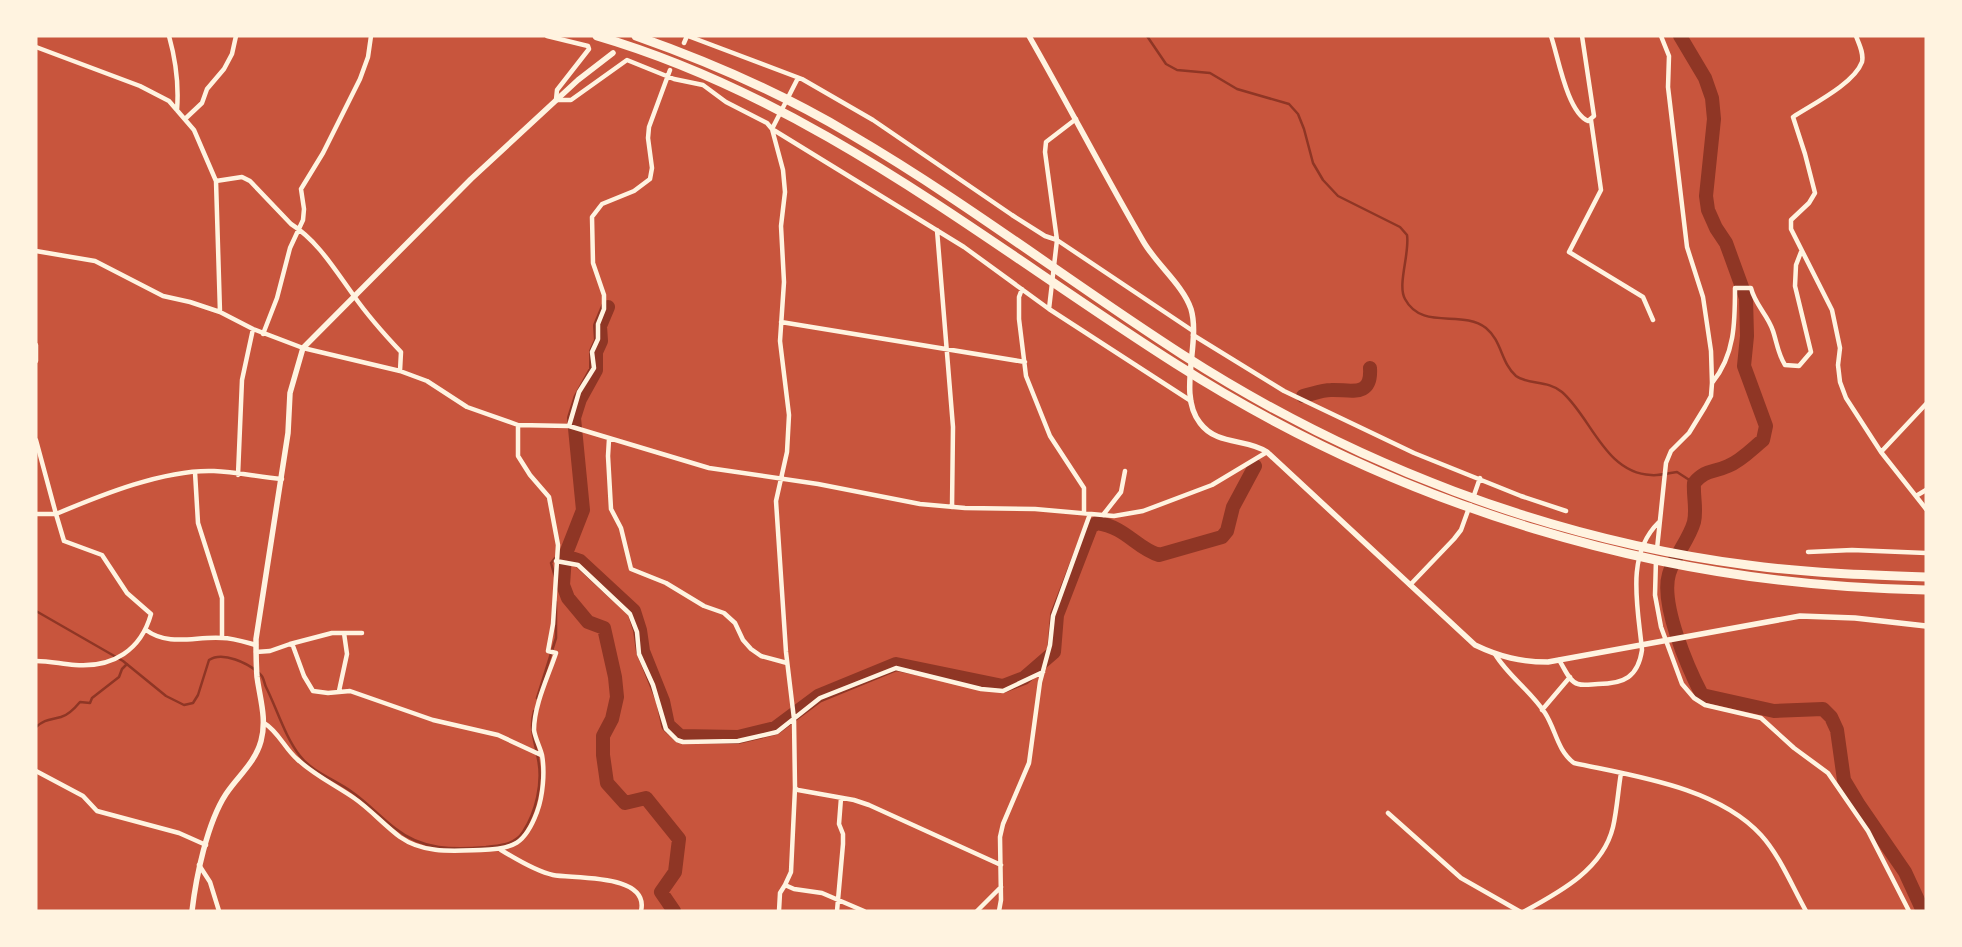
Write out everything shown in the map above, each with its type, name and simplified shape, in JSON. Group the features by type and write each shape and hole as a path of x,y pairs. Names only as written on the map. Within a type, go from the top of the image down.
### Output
{"highway":[{"path":"597,36 708,75 786,112 842,143 951,212 1177,365 1314,443 1380,473 1472,509 1598,548 1680,566 1744,576 1867,589 1926,590"},
{"path":"636,36 713,65 776,94 848,133 905,168 1183,355 1248,395 1319,433 1434,483 1544,521 1601,537 1685,555 1746,565 1801,571 1926,577"}],"street":[{"path":"169,36 175,59 179,93 177,110"},
{"path":"185,119 202,103 207,89 224,69 232,54 236,36"},
{"path":"264,334 277,298 290,248 300,229 304,209 301,189 323,153 360,79 368,57 371,36"},
{"path":"547,36 588,46 589,49 562,83 556,100"},
{"path":"684,43 688,36 797,80 873,120 1044,236 1057,240 1193,335 1284,391 1414,453 1479,480 1566,511"},
{"path":"1030,36 1143,242 1188,301 1193,335 1190,399 1199,422 1214,436 1226,441 1251,444 1268,452 1462,634 1475,644 1495,654 1525,662 1559,660 1779,619 1829,616 1926,626"},
{"path":"1551,36 1567,92 1584,120 1591,120"},
{"path":"1582,36 1584,60 1593,101 1594,116 1591,120 1601,190 1569,252 1643,298 1653,320"},
{"path":"1661,36 1669,56 1668,87 1687,247 1703,298 1711,351 1712,383 1708,401 1689,433 1671,451 1665,468 1654,576 1655,595 1661,627 1682,684 1694,698 1705,705 1761,718 1794,748 1828,773 1868,831 1909,911"},
{"path":"1856,36 1862,52 1862,62 1856,71 1824,98 1793,117 1815,193 1810,203 1791,220 1791,229 1832,310 1840,348 1838,365 1840,382 1846,398 1881,452 1926,509"},
{"path":"36,47 140,86 169,101 185,119 202,146 216,182 220,312"},
{"path":"192,911 199,865 206,845 226,794 257,754 264,723 257,677 256,645 282,478 288,433 290,393 303,348 353,295 471,179 556,100 613,53"},
{"path":"556,100 571,100 627,60 668,73 674,79 702,85 726,102 767,123 937,230 1049,310 1190,399"},
{"path":"569,426 579,392 594,368 592,352 598,339 598,324 604,309 604,295 593,264 592,217 602,204 634,191 650,178 652,163 648,138 649,126 668,73"},
{"path":"778,911 780,893 791,872 795,788 794,719 787,662 776,501 780,478 785,465 789,432 787,392 780,341 784,282 781,226 785,192 783,170 773,127 797,80"},
{"path":"1049,310 1057,240 1045,152 1046,142 1076,119"},
{"path":"216,182 242,177 250,181 291,224 300,229 331,262 377,326 401,352 400,371"},
{"path":"937,230 953,427 952,506"},
{"path":"36,251 95,261 163,296 190,302 220,312 264,334 303,348 400,371 427,381 467,407 518,424 569,426 709,468 780,478 920,504 1114,516 1143,511 1212,485 1268,452"},
{"path":"1712,383 1727,359 1735,324 1735,288 1751,288 1754,299 1769,322 1785,365 1799,366 1811,352 1795,286 1796,265 1801,252"},
{"path":"1022,289 1019,298 1019,319 1026,376 1050,436 1084,488 1084,513"},
{"path":"781,322 1025,362"},
{"path":"238,475 242,380 253,329"},
{"path":"36,346 36,361"},
{"path":"1881,452 1926,404"},
{"path":"264,723 270,726 293,755 304,765 355,799 409,843 429,850 499,850 512,846 526,836 538,810 543,774 541,754 534,732 553,653 548,651 557,558 549,497 530,475 518,456 518,424"},
{"path":"609,439 608,456 612,509 621,528 632,569 666,583 704,606 724,613 734,623 743,640 751,649 761,656 787,662"},
{"path":"36,440 64,541 102,556 127,593 151,614 146,630 127,653 111,660 75,665 36,661"},
{"path":"36,514 56,514 133,485 195,472 213,471 282,478"},
{"path":"1103,515 1121,492 1125,471"},
{"path":"195,472 198,523 222,598 222,638"},
{"path":"1410,585 1454,539 1464,522 1479,480"},
{"path":"1916,496 1926,490"},
{"path":"999,911 1001,887 1000,837 1003,824 1029,763 1053,616 1090,514"},
{"path":"1559,660 1570,677 1578,684 1617,684 1634,672 1642,650 1637,566 1646,537 1659,522"},
{"path":"1808,552 1852,550 1926,553"},
{"path":"557,558 578,565 630,614 637,632 639,654 653,685 666,729 678,740 738,741 777,732 820,698 896,668 981,689 1003,691 1043,672"},
{"path":"146,630 161,639 222,638 256,645"},
{"path":"339,691 347,654 344,633"},
{"path":"256,652 270,651 320,635 362,633"},
{"path":"290,644 293,646 310,687 319,692 350,691 433,720 498,735 541,754"},
{"path":"1495,654 1503,667 1542,710 1567,758 1574,762 1671,785 1694,793 1745,821 1767,843 1806,911"},
{"path":"1542,710 1570,677"},
{"path":"36,771 83,796 97,811 179,833 206,845"},
{"path":"1525,911 1575,882 1602,850 1613,827 1621,773"},
{"path":"795,788 854,800 869,805 1001,865"},
{"path":"837,911 843,844 843,834 839,824 841,798"},
{"path":"1388,813 1461,878 1519,911"},
{"path":"499,850 552,875 593,877 628,886 640,900 641,911"},
{"path":"199,865 210,882 219,911"},
{"path":"785,885 794,889 822,892 864,911"},
{"path":"977,911 1001,887"}],"waterway":[{"path":"1147,36 1166,64 1177,70 1210,73 1237,89 1289,104 1298,114 1313,163 1323,180 1338,196 1400,227 1407,235 1407,251 1402,286 1405,299 1412,309 1432,317 1466,320 1486,328 1495,339 1511,371 1521,379 1551,386 1562,392 1582,415 1600,442 1622,465 1635,472 1651,475 1677,472 1694,483"},
{"path":"1680,36 1705,78 1712,98 1714,119 1706,196 1708,210 1716,228 1726,243 1746,298 1747,336 1744,366 1766,426 1763,440 1742,458 1733,464 1706,473 1694,483 1694,522 1669,574 1667,587 1668,602 1672,618 1683,653 1702,695 1774,711 1823,709 1831,717 1837,730 1844,780 1905,872 1923,911"},
{"path":"608,307 600,326 601,341 596,352 596,370 580,399 574,418 583,510 565,556 563,585 568,598 588,622 604,628 615,677 617,697 612,719 603,736 603,755 607,783 625,803 646,798 679,839 675,872 661,892 674,911"},
{"path":"1303,396 1328,390 1352,391 1363,388 1370,378 1370,368"},
{"path":"565,556 580,561 634,611 640,630 643,651 663,701 668,725 680,736 738,737 775,728 818,696 896,664 1003,686 1024,678 1054,652 1057,615 1091,527 1097,523 1107,525 1159,555 1222,537 1227,531 1233,507 1255,466"},
{"path":"555,577 551,563 555,558 565,556"},
{"path":"537,698 556,638 556,602"},
{"path":"36,611 123,661 166,696 184,705 193,703 198,695 209,660 221,657 235,659 249,666 262,677 290,740 305,762 358,796 390,825 406,836 427,845 450,848 486,847 502,845 516,840 520,836 532,816 539,787 539,768 532,729 534,711"},
{"path":"36,727 45,721 67,715 80,702 90,703 92,698 119,677 122,669 127,664"}]}
